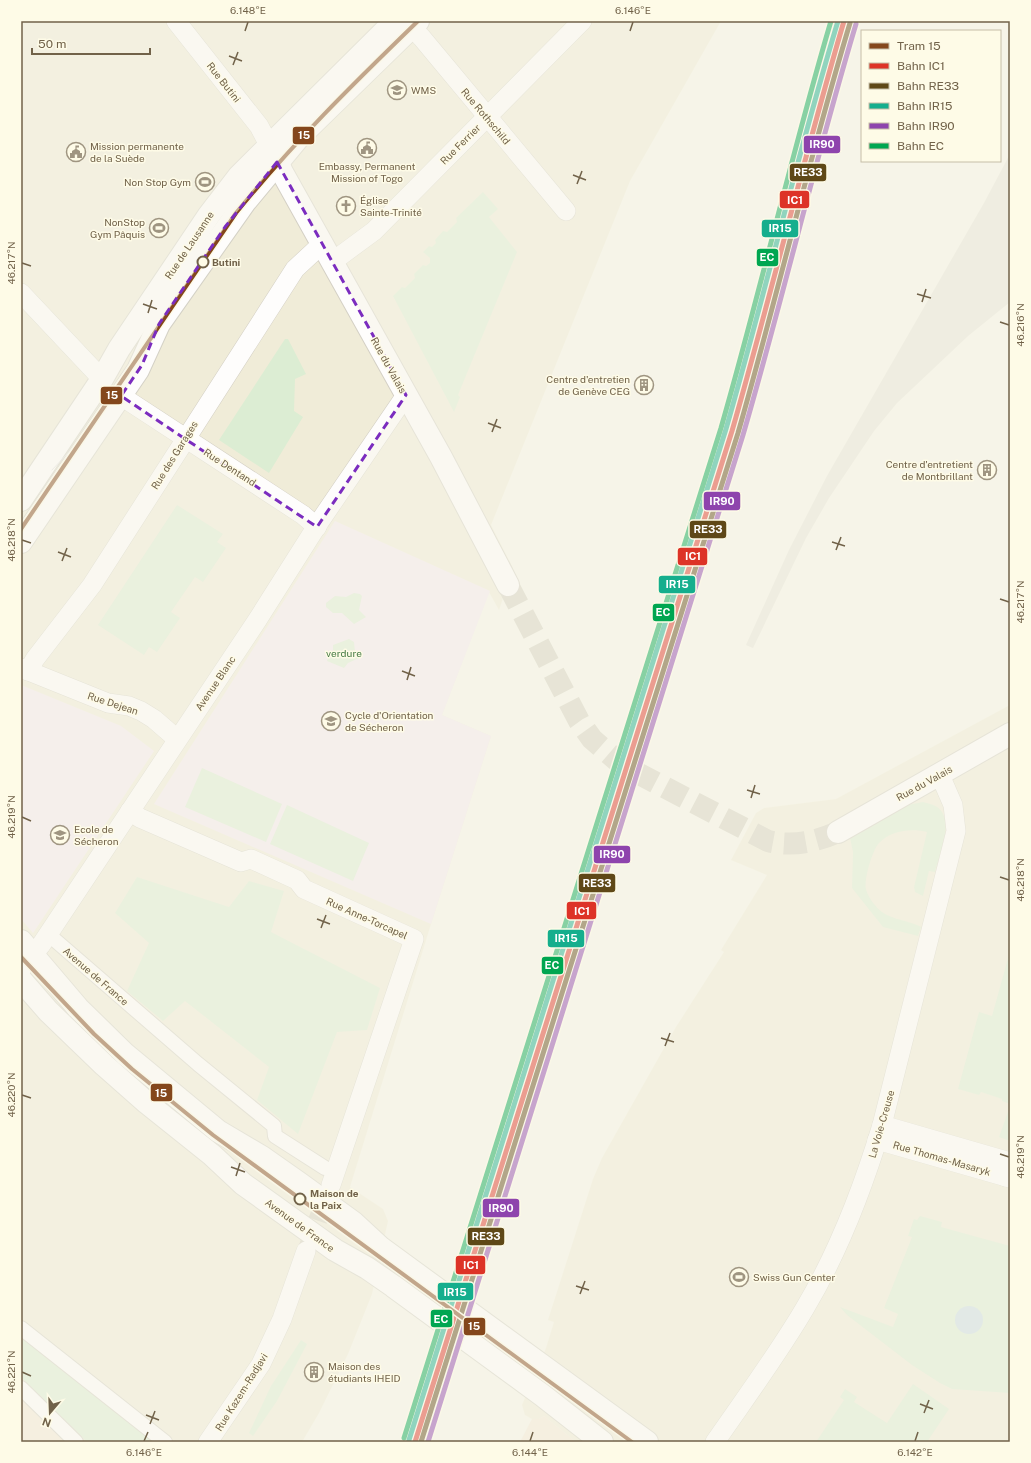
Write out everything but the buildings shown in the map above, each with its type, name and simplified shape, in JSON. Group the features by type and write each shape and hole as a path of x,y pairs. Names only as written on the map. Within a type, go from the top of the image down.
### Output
{"main road":[{"path":"21,542 142,365 154,332 273,153 316,121 408,23"},
{"name":"Rue du Valais","path":"273,153 441,457 508,585"},
{"name":"Rue de Lausanne","path":"21,500 102,379 119,349 209,215 239,176 273,153"},
{"name":"Rue du Valais","path":"838,832 1010,734"},
{"path":"25,955 110,1039 189,1108 218,1131 262,1156 354,1223 381,1248 553,1375 647,1442"},
{"name":"Avenue de France","path":"21,980 34,998 110,1070 147,1103 212,1155 243,1184 335,1250 367,1268 542,1395 602,1442"}],"street":[{"name":"Rue Butini","path":"176,21 259,126 273,153"},
{"name":"Rue Ferrier","path":"328,253 374,231 582,21"},
{"name":"Rue Rothschild","path":"408,23 566,211"},
{"name":"Rue des Garages","path":"24,669 92,584 295,269 328,253"},
{"path":"21,293 102,379"},
{"name":"Avenue Blanc","path":"25,955 48,934 406,395"},
{"name":"Rue Dentand","path":"121,396 303,515 317,527"},
{"name":"Rue Dejean","path":"24,669 108,703 129,706 141,711 154,719 177,739"},
{"name":"La Voie-Creuse","path":"715,1442 778,1352 816,1288 855,1205 880,1133 956,831 956,817 953,805 940,775"},
{"name":"Rue Anne-Torcapel","path":"130,811 140,818 241,862 251,859 296,880 304,889 414,939 328,1176"},
{"name":"Avenue de France","path":"48,934 198,1064 274,1126 274,1136 328,1176"},
{"name":"Rue Thomas-Masaryk","path":"880,1133 1009,1172"},
{"name":"Rue Kazem-Radjavi","path":"208,1442 260,1364 282,1319 306,1251"},
{"path":"21,1328 165,1442"},
{"path":"21,1388 76,1442"}],"highlighted area":[{"path":"277,162 406,395 317,527 121,396 142,365 159,324 225,227"}],"shaded area":[{"path":"21,21 721,21 630,181 491,525 513,568 499,610 489,592 442,715 491,736 350,1187 383,1209 388,1221 372,1294 348,1354 319,1413 302,1442 21,1442"},
{"path":"1010,154 1010,302 968,336 897,403 874,431 829,498 806,538 753,648 746,645 789,550 827,476 984,203"},
{"name":"Cycle d'Orientation de Sécheron","path":"335,521 490,591 442,715 491,736 431,924 154,804"},
{"name":"Ecole de Sécheron","path":"21,685 121,726 154,751 33,933 21,919"},
{"path":"1010,705 1010,1442 576,1442 544,1416 539,1419 532,1419 525,1415 522,1405 546,1348 554,1322 548,1320 593,1179 602,1158 676,1027 724,952 721,950 767,875 731,860 756,813 764,808 836,799"},
{"path":"969,1306 979,1310 983,1320 979,1330 969,1334 959,1330 955,1320 959,1310"},
{"path":"21,1398 66,1442 21,1442"},
{"path":"544,1416 576,1442 520,1442 532,1419 539,1419"}],"green space":[{"path":"483,192 498,209 489,217 517,252 458,395 460,397 454,412 393,296 402,287 405,288 415,278 414,274 423,265 426,266 430,263 430,258 423,252 429,246 432,247 436,243 435,240 443,231 447,232 457,222 456,218"},
{"path":"285,339 288,339 306,374 295,379 294,411 303,417 269,473 219,440"},
{"path":"177,505 223,534 217,542 226,548 203,582 195,577 171,612 180,618 157,652 149,647 144,655 98,625"},
{"name":"verdure","path":"354,593 362,596 359,610 366,617 354,624 342,613 333,613 326,607 326,603 335,596 346,597"},
{"name":"verdure","path":"349,639 354,642 355,652 359,658 348,663 344,668 327,661 329,655 333,652 333,645"},
{"path":"202,768 282,804 266,842 185,807"},
{"path":"923,802 934,805 942,812 946,826 944,842 935,872 929,871 923,896 915,892 914,887 927,832 915,830 902,831 889,835 879,843 871,858 867,872 866,884 868,895 872,902 885,914 921,927 918,936 883,927 852,888 853,852 850,838 907,805"},
{"path":"287,805 369,843 353,881 270,844"},
{"path":"137,877 229,907 249,881 284,891 271,932 380,988 367,1030 337,1032 298,1134 257,1100 269,1067 185,1001 163,1021 127,991 149,943 115,913"},
{"path":"1010,951 1010,1104 1002,1101 1002,1099 981,1092 979,1095 958,1089 979,1012 992,1016"},
{"path":"1010,1106 1010,1141 999,1137"},
{"path":"920,1216 942,1222 941,1227 1010,1246 1010,1393 952,1389 940,1383 912,1365 847,1315 840,1307 893,1327 898,1314 884,1308 912,1237 908,1236 914,1219 917,1220"},
{"path":"21,1332 163,1442 87,1442 21,1377"},
{"path":"301,1340 307,1344 277,1401 253,1436 249,1433 271,1386"},
{"path":"913,1384 949,1409 927,1442 816,1442 844,1400 840,1397 845,1389 857,1397 854,1402 887,1423"}],"tunnel":[{"path":"508,585 579,721 592,739 622,765 768,841 786,844 812,841 838,832"},
{"path":"308,1248 329,1189"}],"tram line":[{"name":"15","path":"21,529 236,213 301,138 418,21"},
{"path":"52,470 81,439 94,422"},
{"name":"15","path":"21,957 94,1034 132,1069 213,1135 632,1442"}],"rail line":[{"name":"EC","path":"404,1438 721,428 802,123 831,21"},
{"name":"IR15","path":"409,1440 726,429 838,21"},
{"name":"IC1","path":"415,1442 732,431 844,21"},
{"name":"RE33","path":"421,1442 738,433 850,23"},
{"name":"IR90","path":"428,1442 743,435 856,24"}],"place":[{"name":"WMS","path":"397,90"},
{"name":"Embassy, Permanent Mission of Togo","path":"367,148"},
{"name":"Mission permanente de la Suède","path":"76,152"},
{"name":"Non Stop Gym","path":"205,182"},
{"name":"Église Sainte-Trinité","path":"346,206"},
{"name":"NonStop Gym Pâquis","path":"159,228"},
{"name":"Butini","path":"203,262"},
{"name":"Centre d'entretien de Genève CEG","path":"644,385"},
{"name":"Centre d'entretient de Montbrillant","path":"987,470"},
{"name":"Cycle d'Orientation de Sécheron","path":"331,721"},
{"name":"Ecole de Sécheron","path":"60,835"},
{"name":"Maison de la Paix","path":"300,1199"},
{"name":"Swiss Gun Center","path":"739,1277"},
{"name":"Maison des étudiants IHEID","path":"314,1372"}]}
